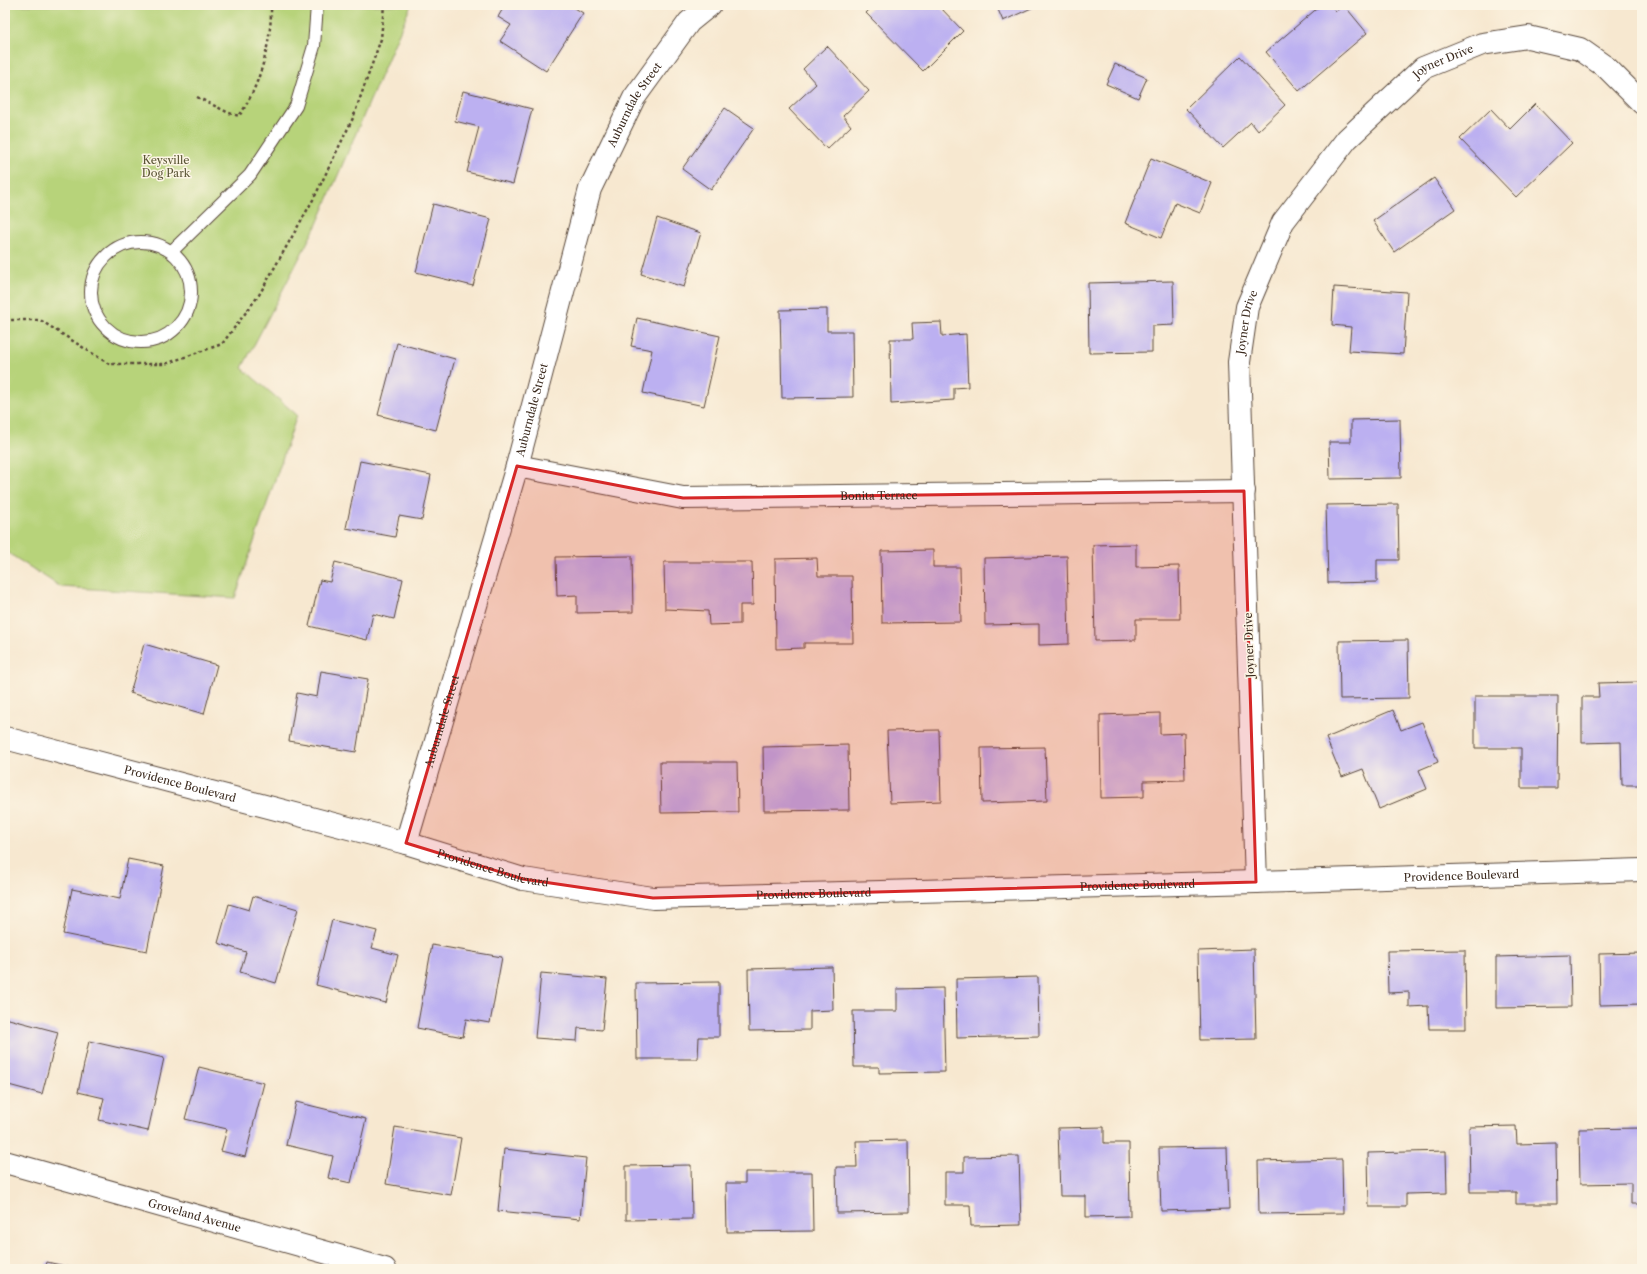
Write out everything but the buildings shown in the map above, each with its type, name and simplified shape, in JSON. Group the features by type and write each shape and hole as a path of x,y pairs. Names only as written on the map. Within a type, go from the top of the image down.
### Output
{"street":[{"name":"Auburndale Street","path":"406,843 517,466 590,189 634,98 690,22 710,5"},
{"name":"Joyner Drive","path":"1256,882 1239,362 1247,307 1283,222 1347,139 1423,68 1482,44 1528,37 1580,49 1607,68 1642,103"},
{"name":"Bonita Terrace","path":"517,466 683,498 1244,492"},
{"name":"Providence Boulevard","path":"5,738 406,843 523,879 653,898 1642,870"},
{"name":"Groveland Avenue","path":"5,1162 385,1269"}],"lane":[{"path":"171,252 250,176 296,106 314,46 317,5"},
{"path":"140,242 156,244 171,252 182,264 189,279 191,295 187,311 179,325 167,336 152,342 136,342 120,338 106,328 96,315 91,299 92,282 98,266 109,254 124,245 134,243 140,242"}],"path":[{"path":"197,97 229,114 239,116 246,106 266,53 271,17 271,5"},
{"path":"5,320 40,320 109,364 165,364 222,344 259,295 314,198 353,118 381,39 384,5"}],"highlighted area":[{"path":"517,466 683,498 1244,491 1256,882 653,898 523,879 406,843"}],"green space":[{"name":"Keysville Dog Park","path":"5,5 411,5 317,224 242,368 297,415 235,598 61,587 5,551"}]}
